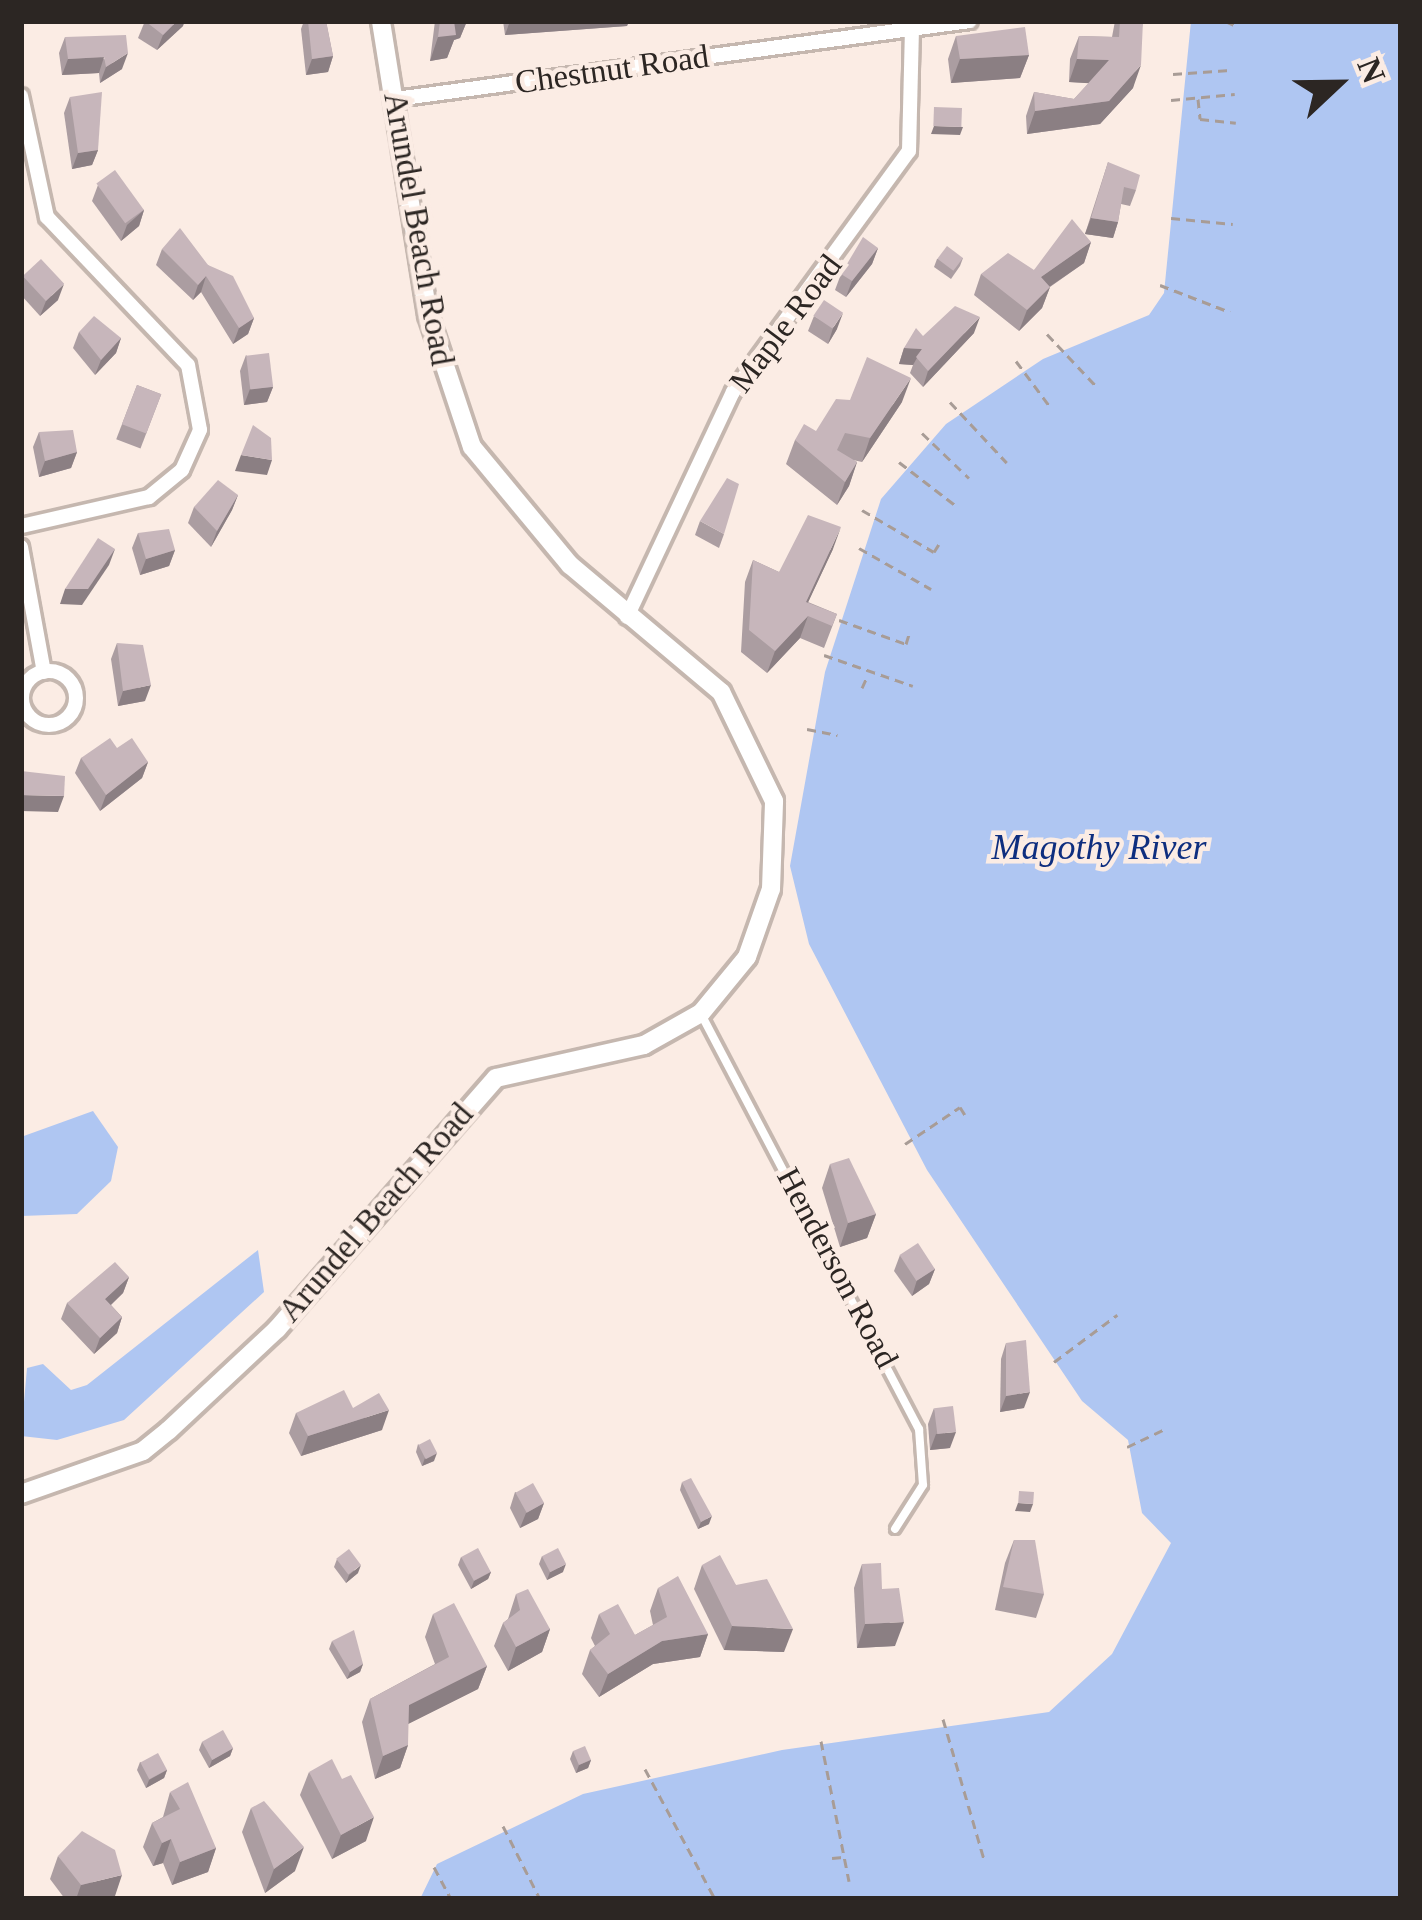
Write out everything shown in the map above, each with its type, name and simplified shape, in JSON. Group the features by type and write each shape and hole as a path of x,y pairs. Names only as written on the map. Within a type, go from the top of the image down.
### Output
{"street":[{"name":"Arundel Beach Road","path":"21,1494 122,1460 169,1430 277,1330 496,1078 644,1045 701,1013 760,923 774,801 721,692 627,617 517,510 462,425 428,315 381,21"},
{"name":"Chestnut Road","path":"396,99 970,21"},
{"name":"Maple Road","path":"627,617 733,392 909,151 912,29"},
{"path":"21,96 47,217 181,355 200,430 182,470 149,497 21,526"},
{"path":"21,547 44,672"}],"lane":[{"name":"Henderson Road","path":"701,1013 919,1429 923,1485 895,1529"}],"path":[{"path":"1225,21 1237,26"},
{"path":"1173,74 1230,70"},
{"path":"1171,100 1235,94"},
{"path":"1198,99 1200,119 1236,123"},
{"path":"1171,218 1233,224"},
{"path":"1160,285 1230,312"},
{"path":"1047,334 1097,387"},
{"path":"1016,361 1052,409"},
{"path":"950,403 1007,464"},
{"path":"922,433 969,478"},
{"path":"899,462 955,505"},
{"path":"862,511 934,552 939,544"},
{"path":"859,548 931,589"},
{"path":"839,620 906,644 910,632"},
{"path":"877,645 881,635"},
{"path":"824,655 868,675 913,686"},
{"path":"862,688 868,675"},
{"path":"807,729 837,735"},
{"path":"905,1144 959,1107 965,1115"},
{"path":"1054,1362 1117,1315"},
{"path":"1127,1447 1168,1428"},
{"path":"944,1719 984,1859"},
{"path":"821,1741 849,1881"},
{"path":"645,1769 715,1899"},
{"path":"502,1826 539,1899"},
{"path":"832,1858 844,1856"},
{"path":"434,1867 451,1899"}],"water":[{"name":"Magothy River","path":"1191,21 1401,21 1401,1899 420,1899 437,1864 583,1794 782,1750 1049,1712 1112,1654 1171,1543 1142,1513 1128,1440 1082,1401 927,1170 809,944 790,866 825,672 881,499 946,424 1043,359 1149,315 1164,293"},
{"path":"93,1111 118,1147 111,1181 77,1214 21,1216 21,1137"},
{"path":"258,1250 264,1292 124,1420 57,1440 21,1436 27,1368 43,1364 71,1390 87,1385"}],"building":[{"path":"145,21 177,21 163,35"},
{"path":"308,21 326,21 333,56 312,59"},
{"path":"440,21 454,21 456,35 438,37"},
{"path":"1120,21 1143,21 1141,65 1109,101 1035,111 1034,92 1074,99 1109,60 1077,59 1079,36 1119,37"},
{"path":"1025,27 1029,55 960,59 956,36"},
{"path":"126,35 128,53 106,67 104,57 68,59 65,37"},
{"path":"102,92 98,150 78,153 70,97"},
{"path":"934,107 962,108 961,127 933,126"},
{"path":"1108,162 1140,175 1136,190 1124,187 1118,222 1091,218"},
{"path":"115,170 144,210 125,223 96,184"},
{"path":"1072,219 1091,242 1041,277 1050,287 1027,310 981,274 1008,253 1034,270"},
{"path":"180,228 208,265 233,276 254,318 239,328 206,276 198,285 162,249"},
{"path":"863,237 878,248 852,281 841,274"},
{"path":"947,246 963,258 953,271 937,259"},
{"path":"41,259 64,284 46,301 23,276"},
{"path":"824,300 843,313 832,329 813,316"},
{"path":"955,306 980,317 928,371 916,357 922,349 904,348 916,328 923,336"},
{"path":"94,316 121,338 101,360 79,332"},
{"path":"269,353 273,387 250,390 246,356"},
{"path":"867,357 911,378 870,438 845,433 837,450 857,462 845,482 795,440 804,424 816,431 836,399 850,400"},
{"path":"137,385 161,394 146,434 122,424"},
{"path":"253,425 271,438 272,460 241,455"},
{"path":"73,430 77,452 45,461 39,432"},
{"path":"727,478 739,484 724,534 700,521"},
{"path":"218,480 238,495 217,531 194,507"},
{"path":"808,515 841,527 806,602 837,614 832,626 808,616 775,651 749,630 753,560 779,572"},
{"path":"169,529 175,550 146,559 138,533"},
{"path":"98,538 115,549 88,589 65,589"},
{"path":"117,643 143,645 151,685 123,691"},
{"path":"110,738 117,748 132,738 148,762 106,795 81,758"},
{"path":"21,771 65,776 64,796 21,795"},
{"path":"849,1158 876,1214 848,1223 830,1164"},
{"path":"918,1243 935,1269 916,1281 900,1255"},
{"path":"115,1262 129,1277 105,1299 122,1317 100,1338 67,1303"},
{"path":"1026,1340 1030,1392 1006,1396 1006,1343"},
{"path":"344,1390 353,1408 379,1393 389,1410 308,1436 296,1413"},
{"path":"953,1406 956,1432 937,1434 934,1408"},
{"path":"430,1439 437,1453 426,1459 418,1445"},
{"path":"691,1478 712,1516 701,1522 682,1482"},
{"path":"533,1483 544,1503 527,1513 516,1493"},
{"path":"1019,1491 1034,1492 1033,1504 1018,1503"},
{"path":"1014,1540 1035,1540 1044,1594 1003,1587"},
{"path":"478,1548 491,1572 474,1581 461,1557"},
{"path":"558,1548 566,1564 550,1572 542,1556"},
{"path":"349,1549 361,1565 348,1575 336,1559"},
{"path":"720,1555 736,1585 767,1579 793,1629 732,1626 702,1565"},
{"path":"881,1563 882,1589 899,1588 904,1622 865,1624 862,1564"},
{"path":"678,1576 708,1634 662,1641 608,1674 590,1650 610,1634 599,1614 618,1604 635,1635 667,1617 658,1588"},
{"path":"528,1589 550,1629 516,1647 503,1623 520,1610 516,1594"},
{"path":"454,1603 487,1666 409,1705 408,1745 383,1756 370,1699 449,1657 433,1614"},
{"path":"354,1630 363,1664 350,1672 332,1641"},
{"path":"223,1730 233,1748 212,1760 202,1742"},
{"path":"585,1746 591,1760 579,1765 573,1751"},
{"path":"158,1753 167,1770 149,1779 140,1762"},
{"path":"332,1759 342,1779 351,1775 374,1817 341,1835 309,1772"},
{"path":"188,1782 216,1848 180,1862 171,1839 162,1843 152,1823 180,1809 170,1792"},
{"path":"264,1801 304,1847 274,1869 251,1808"},
{"path":"82,1831 115,1850 122,1875 81,1885 58,1856"}]}
